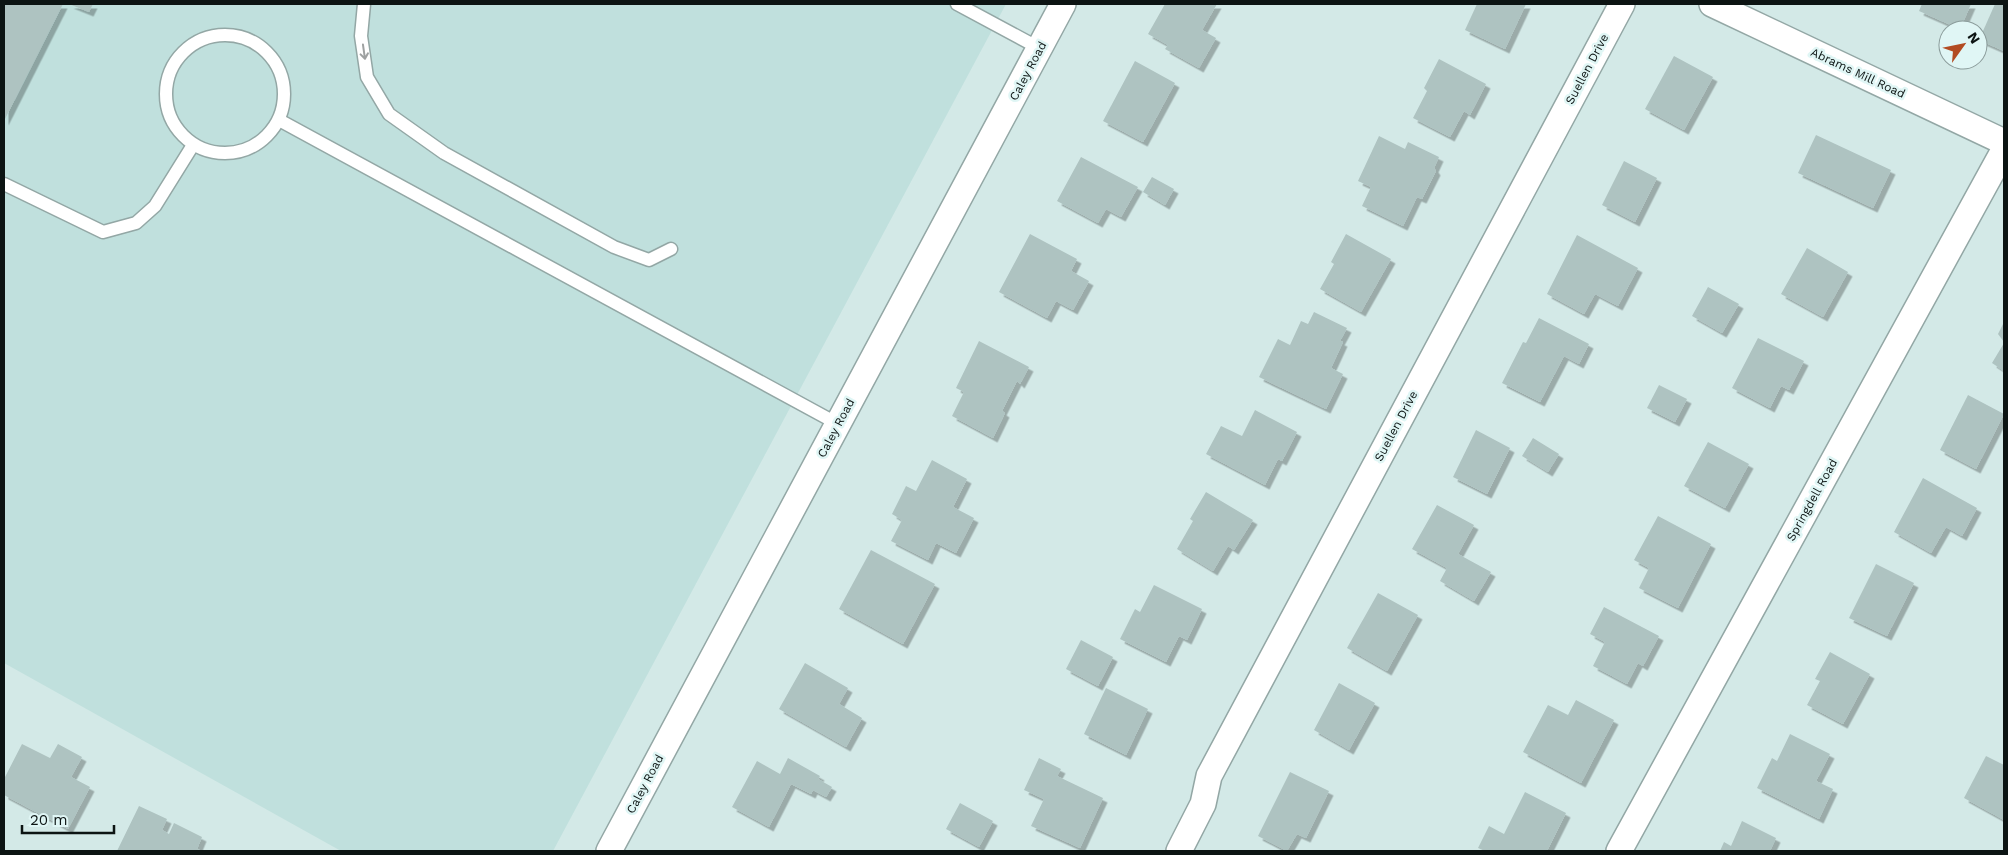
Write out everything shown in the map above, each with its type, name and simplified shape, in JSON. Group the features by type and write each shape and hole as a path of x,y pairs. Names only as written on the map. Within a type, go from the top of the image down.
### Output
{"street":[{"name":"Caley Road","path":"609,851 1063,4"},
{"name":"Suellen Drive","path":"1178,851 1203,804 1209,776 1622,4"},
{"name":"Abrams Mill Road","path":"1712,4 2004,142"},
{"name":"Springdell Road","path":"1620,851 2004,150"}],"lane":[{"path":"364,4 361,36 367,77 389,114 444,153 614,247 649,260 671,249"},
{"path":"957,4 1039,48"},
{"path":"228,34 247,38 263,48 276,63 283,82 284,101 279,120 268,136 251,148 232,154 212,153 193,145 178,132 168,114 165,94 168,74 177,58 191,44 209,36 228,34"},
{"path":"279,120 838,424"},
{"path":"4,184 102,232 136,224 155,206 193,145"}],"shaded area":[{"path":"4,4 1006,4 553,851 341,851 4,663"}],"building":[{"path":"4,4 63,4 4,121"},
{"path":"69,4 93,4 89,12"},
{"path":"1165,4 1217,4 1202,30 1216,38 1199,68 1165,49 1168,45 1148,34"},
{"path":"1477,4 1526,4 1505,49 1465,30"},
{"path":"1922,4 1971,4 1964,20 1940,20 1919,11"},
{"path":"1995,4 2004,4 2004,51 1988,44 1988,20"},
{"path":"1674,56 1713,77 1684,130 1645,109"},
{"path":"1439,59 1486,84 1470,115 1464,111 1450,137 1413,118 1427,91 1424,88"},
{"path":"1135,61 1175,83 1143,142 1103,121"},
{"path":"1816,135 1891,170 1873,208 1798,173"},
{"path":"1379,136 1405,149 1408,142 1439,157 1434,168 1436,171 1422,199 1417,197 1403,226 1362,206 1371,187 1358,181"},
{"path":"1081,157 1138,187 1121,217 1106,209 1098,223 1057,201"},
{"path":"1624,161 1657,178 1635,222 1602,205"},
{"path":"1152,177 1174,189 1165,205 1143,192"},
{"path":"1030,234 1077,259 1071,271 1089,281 1073,310 1056,301 1047,318 999,292"},
{"path":"1346,234 1391,259 1361,312 1320,289 1334,264 1331,262"},
{"path":"1577,235 1638,268 1618,306 1595,294 1584,314 1547,294"},
{"path":"1807,248 1848,272 1823,317 1781,294"},
{"path":"1708,287 1739,304 1722,333 1692,316"},
{"path":"1314,312 1347,328 1340,341 1343,342 1331,368 1343,374 1326,409 1259,377 1278,339 1290,345 1301,321 1308,324"},
{"path":"1539,318 1589,344 1579,364 1564,356 1540,402 1502,383 1523,342 1526,343"},
{"path":"2004,322 2004,342 1998,334"},
{"path":"1758,338 1804,361 1789,390 1781,386 1770,408 1732,388"},
{"path":"979,341 1029,367 1020,384 1017,381 1002,411 1005,413 993,438 952,416 964,392 956,388"},
{"path":"2004,343 2004,371 1992,363"},
{"path":"1659,385 1687,399 1675,422 1647,408"},
{"path":"1968,395 2004,414 1976,469 1940,450"},
{"path":"1255,410 1297,432 1282,461 1278,459 1265,485 1206,454 1221,426 1242,436"},
{"path":"1476,430 1510,448 1487,494 1453,477"},
{"path":"1533,438 1559,454 1548,472 1522,456"},
{"path":"1708,442 1749,464 1725,508 1684,486"},
{"path":"932,460 967,479 953,507 974,518 956,553 936,543 928,560 891,541 902,520 892,514 906,486 916,491"},
{"path":"1923,478 1977,508 1962,536 1946,527 1931,553 1894,532"},
{"path":"1206,492 1253,520 1234,550 1228,546 1213,571 1177,549 1193,521 1190,519"},
{"path":"1437,505 1474,525 1458,554 1491,572 1474,601 1440,581 1447,568 1412,549"},
{"path":"1658,516 1711,544 1678,608 1639,588 1649,568 1634,560"},
{"path":"871,550 935,584 903,644 839,609"},
{"path":"1876,564 1914,583 1887,636 1849,618"},
{"path":"1154,585 1202,609 1187,640 1179,636 1166,662 1120,639 1135,609 1140,612"},
{"path":"1378,593 1418,615 1387,671 1347,648"},
{"path":"1604,607 1659,636 1643,666 1638,663 1627,684 1593,666 1605,642 1590,634"},
{"path":"1081,640 1113,657 1098,686 1066,669"},
{"path":"1830,652 1870,674 1843,724 1807,705 1820,681 1815,679"},
{"path":"805,663 848,688 839,704 862,718 846,747 779,709"},
{"path":"1339,683 1375,703 1349,750 1314,730"},
{"path":"1106,688 1148,709 1126,755 1084,734"},
{"path":"1576,700 1614,720 1581,783 1523,752 1548,705 1568,715"},
{"path":"1790,734 1830,754 1816,781 1833,789 1819,819 1757,788 1772,758 1777,761"},
{"path":"22,744 50,758 58,744 82,757 71,777 90,787 68,829 4,795 4,779"},
{"path":"1986,756 2004,765 2004,820 1964,798"},
{"path":"788,758 820,776 818,779 832,787 826,797 813,790 811,794 791,784 769,827 732,807 757,761 780,774"},
{"path":"1039,758 1061,769 1057,776 1103,798 1080,848 1031,826 1044,799 1024,790"},
{"path":"1290,772 1329,791 1306,838 1297,834 1287,851 1258,836"},
{"path":"1525,792 1566,813 1547,851 1485,851 1478,848 1489,826 1504,834"},
{"path":"960,803 993,821 979,847 946,829"},
{"path":"139,806 167,819 162,830 169,834 174,823 202,837 197,849 202,851 117,851"},
{"path":"1742,821 1776,838 1770,851 1720,851 1724,842 1731,846"}]}
